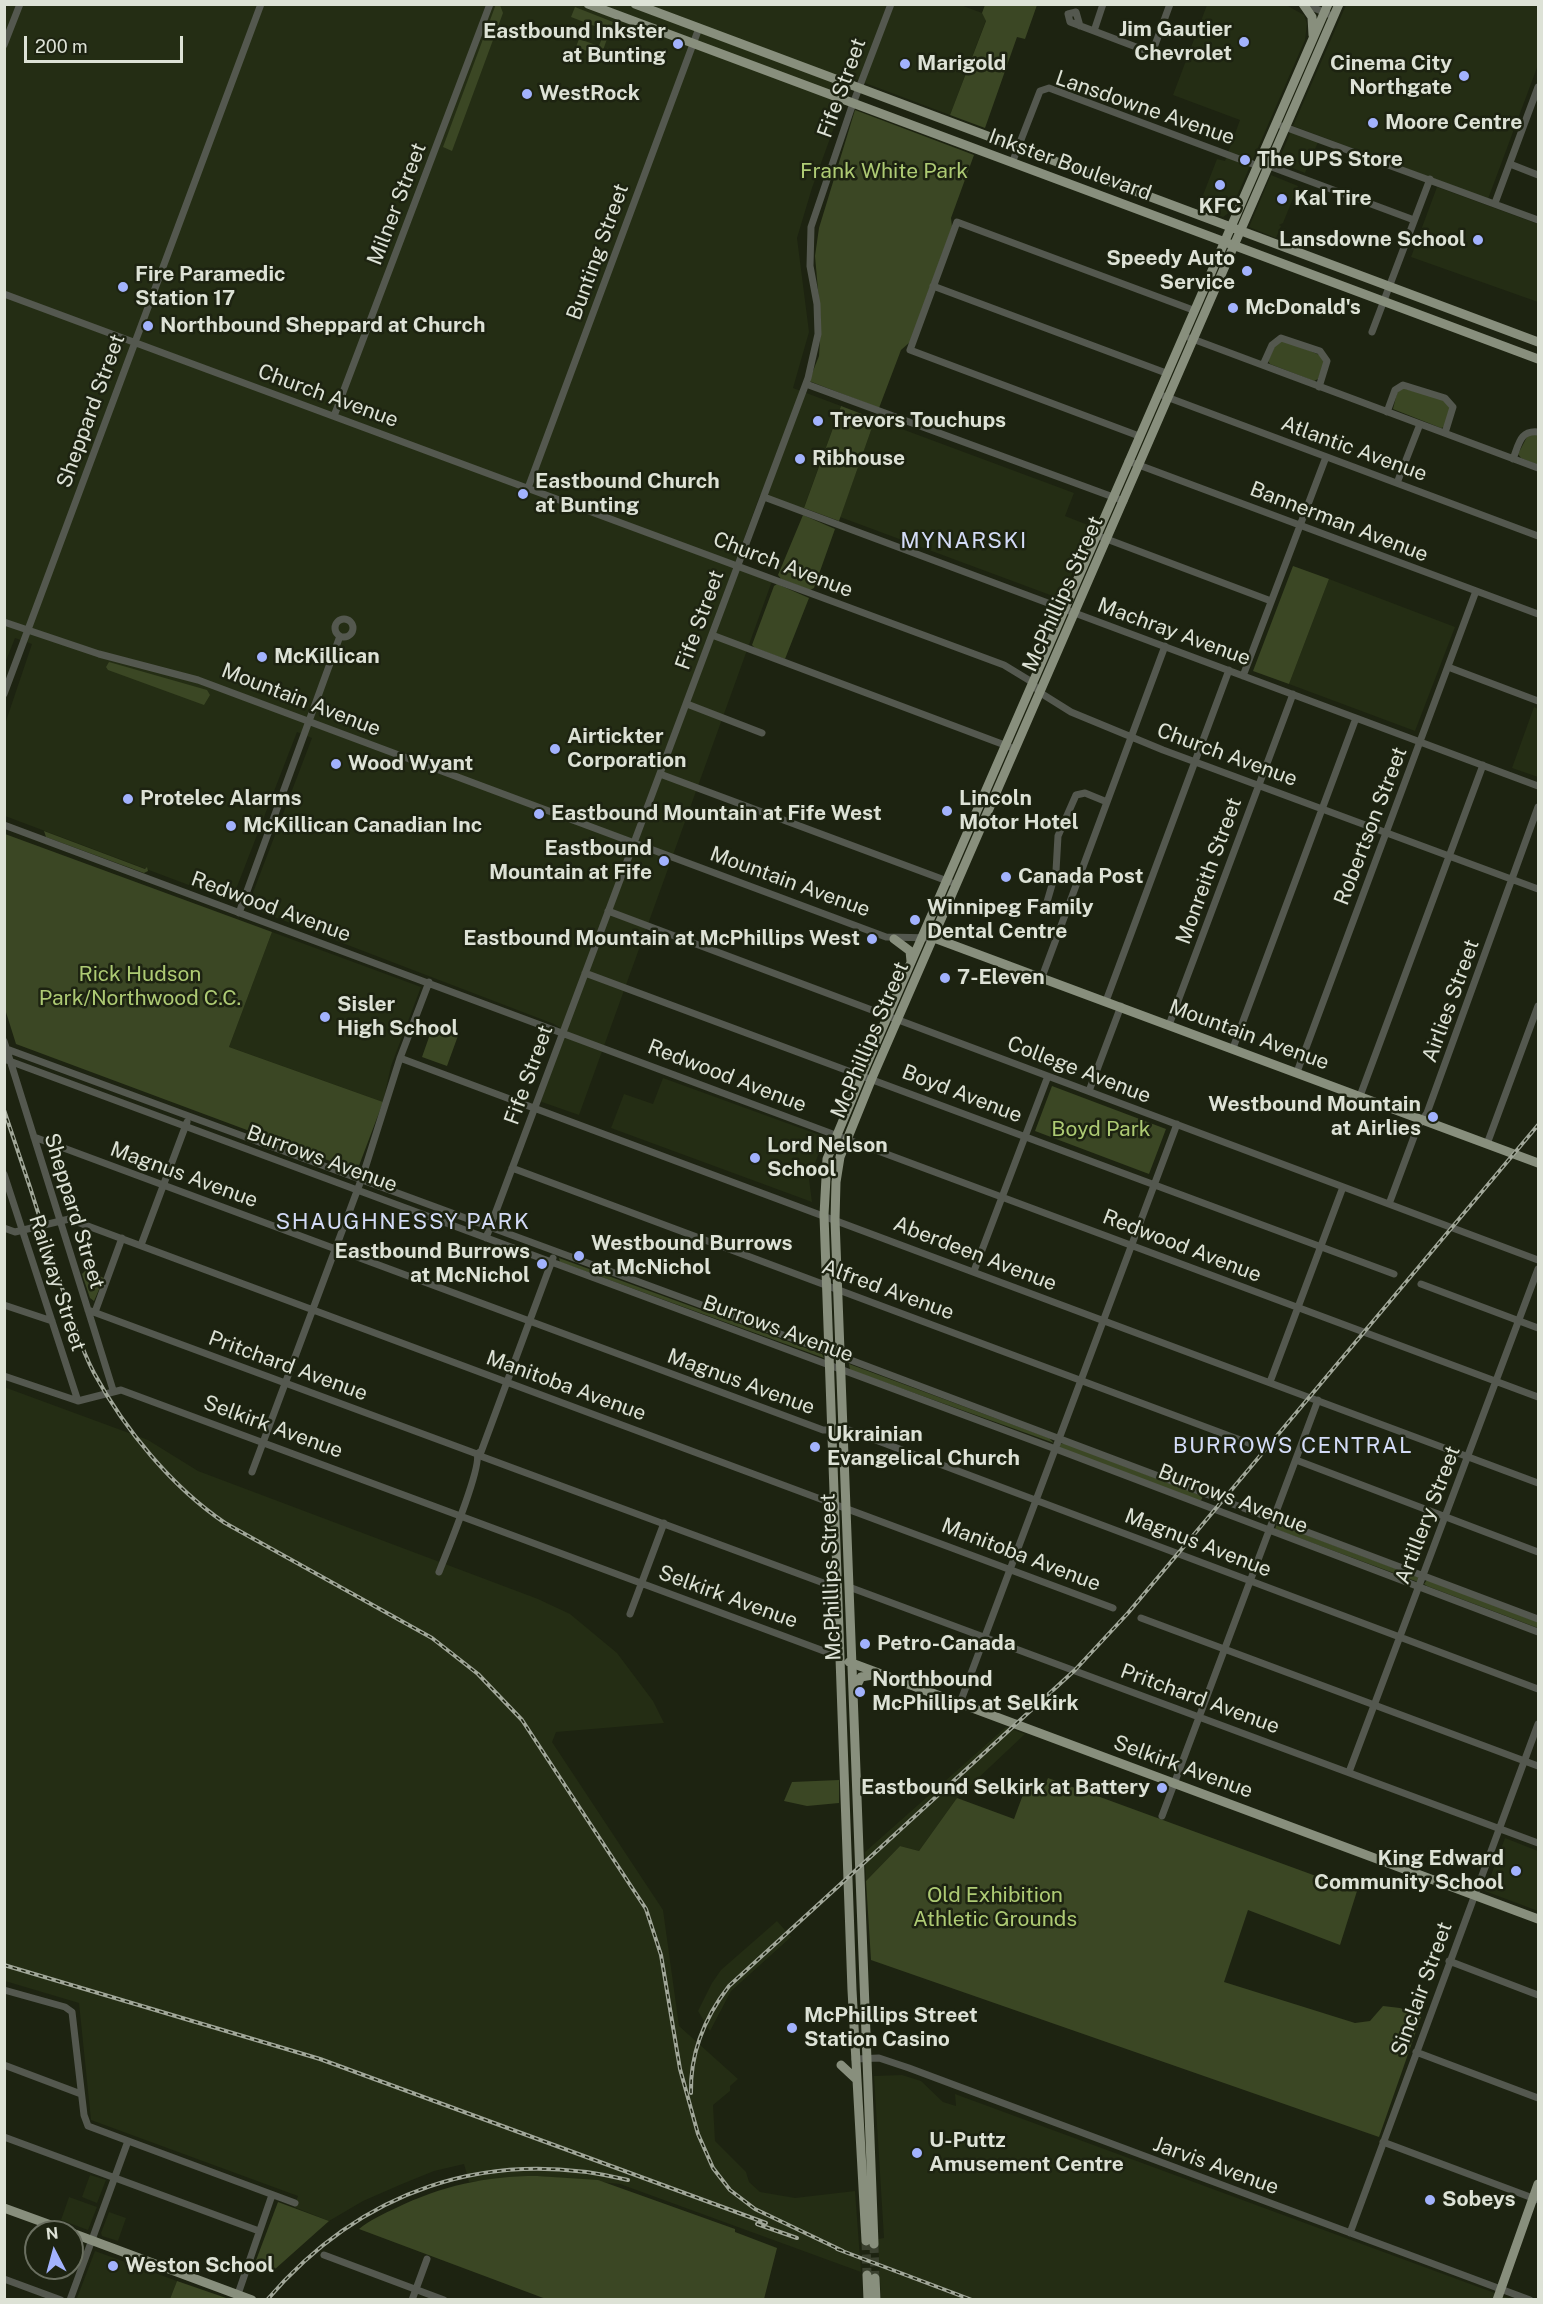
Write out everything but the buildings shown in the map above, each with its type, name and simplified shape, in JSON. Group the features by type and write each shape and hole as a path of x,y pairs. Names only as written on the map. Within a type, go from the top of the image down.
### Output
{"main road":[{"name":"Inkster Boulevard","path":"588,4 1539,359"},
{"name":"Inkster Boulevard","path":"635,4 1539,342"},
{"path":"1304,4 1312,17 1313,40"},
{"name":"McPhillips Street","path":"1332,8 1286,127 1240,232 1229,242 1193,310 1166,373 1163,395 1124,501 1107,539 1069,611 1032,682 887,1016 825,1167 826,1285 852,1990 860,2059 870,2243 857,2080 860,2059 864,1989 835,1220 837,1168 872,1078 1039,692 1069,611 1096,535 1111,498 1139,436 1163,395 1194,340 1229,242 1230,228 1313,40 1332,8"},
{"name":"Mountain Avenue","path":"934,938 1539,1163"},
{"path":"894,939 910,951 911,963"},
{"name":"Selkirk Avenue","path":"840,1657 852,1664 1539,1919"},
{"path":"853,1694 861,1677 879,1673"},
{"path":"843,1737 855,1736"},
{"path":"850,1913 861,1915"},
{"path":"852,1990 864,1989"},
{"path":"841,2065 852,2072 857,2080"},
{"path":"1497,2300 1527,2214 1536,2199 1539,2184"},
{"path":"4,2208 38,2220"},
{"path":"84,2237 252,2300"},
{"path":"868,2300 871,2277 876,2300"}],"street":[{"path":"4,45 20,4"},
{"name":"Sheppard Street","path":"4,694 261,4"},
{"name":"Milner Street","path":"334,416 490,4"},
{"name":"Fife Street","path":"486,1238 806,384 818,334 817,303 810,266 811,227 853,104 891,4"},
{"path":"1094,31 1103,4"},
{"path":"1080,26 1144,50 1150,50 1155,45 1170,4"},
{"path":"1304,4 1332,8"},
{"name":"Bunting Street","path":"528,488 699,28"},
{"name":"Lansdowne Avenue","path":"1012,163 1040,91 1049,88 1258,166 1269,166 1414,220"},
{"path":"1495,203 1538,89"},
{"path":"1276,123 1539,220"},
{"path":"1510,164 1539,175"},
{"path":"1372,332 1430,180"},
{"path":"1139,436 910,350 957,222 1193,310"},
{"path":"933,286 1166,373"},
{"name":"Church Avenue","path":"4,294 1004,665 1032,682 1039,692 1069,711 1195,761 1539,889"},
{"path":"1183,335 1539,468"},
{"path":"1263,365 1276,340 1288,339 1309,346 1324,354 1327,360 1319,387"},
{"path":"806,384 1124,501"},
{"path":"1387,412 1398,387 1410,385 1428,391 1445,398 1453,407 1444,433"},
{"name":"Atlantic Avenue","path":"1163,395 1539,536"},
{"path":"1397,483 1419,424"},
{"path":"1513,459 1522,437 1530,431 1539,432"},
{"path":"1243,676 1326,457"},
{"name":"Bannerman Avenue","path":"1128,461 1539,614"},
{"name":"Machray Avenue","path":"764,497 1539,786"},
{"path":"1096,535 1271,601"},
{"name":"Robertson Street","path":"1297,1072 1476,591"},
{"name":"Mountain Avenue","path":"4,622 99,654 198,680 894,939 934,938"},
{"path":"712,635 1015,749"},
{"path":"239,912 340,636"},
{"path":"1042,977 1166,646"},
{"path":"1448,668 1539,701"},
{"path":"1106,1001 1229,670"},
{"name":"Monreith Street","path":"1169,1025 1293,694"},
{"path":"687,704 762,733"},
{"path":"1233,1048 1356,718"},
{"path":"1360,1096 1483,765"},
{"path":"660,774 956,884"},
{"path":"1065,913 1052,909 1047,902 1056,871 1058,836 1076,795 1085,793 1107,802"},
{"name":"Airlies Street","path":"1389,1204 1539,807"},
{"name":"Redwood Avenue","path":"4,825 1539,1397"},
{"name":"College Avenue","path":"608,912 1539,1260"},
{"name":"Boyd Avenue","path":"585,973 1394,1274"},
{"path":"252,1472 361,1180 400,1058 429,982"},
{"path":"1089,1091 1121,1006"},
{"path":"1487,1144 1539,1006"},
{"name":"Sheppard Street","path":"5,1046 7,1060 91,1311 113,1390"},
{"name":"Burrows Avenue","path":"5,1046 1539,1619"},
{"name":"Aberdeen Avenue","path":"400,1058 1539,1483"},
{"name":"Burrows Avenue","path":"7,1060 1055,1449 1539,1632"},
{"path":"974,1271 1048,1076"},
{"path":"141,1245 189,1116"},
{"path":"960,1703 1177,1124"},
{"name":"Magnus Avenue","path":"34,1137 823,1430 849,1430 1539,1689"},
{"name":"Alfred Avenue","path":"512,1168 1251,1444"},
{"name":"Railway Street","path":"4,1174 78,1401"},
{"path":"1270,1382 1343,1187"},
{"name":"Manitoba Avenue","path":"4,1228 15,1232 69,1219 1113,1608"},
{"path":"91,1311 122,1238"},
{"path":"440,1572 480,1455 555,1251"},
{"name":"Artillery Street","path":"1349,1772 1539,1269"},
{"path":"1420,1284 1539,1328"},
{"path":"4,1305 52,1321"},
{"name":"Pritchard Avenue","path":"91,1311 837,1588"},
{"path":"4,1376 78,1401 113,1390"},
{"name":"Selkirk Avenue","path":"113,1390 263,1442 840,1657"},
{"path":"1162,1816 1318,1400"},
{"path":"1296,1460 1539,1552"},
{"path":"630,1614 664,1523"},
{"name":"Pritchard Avenue","path":"849,1587 1539,1843"},
{"path":"1141,1618 1539,1766"},
{"name":"Sinclair Street","path":"1350,2233 1449,1961 1539,1724"},
{"path":"1449,1961 1539,1995"},
{"path":"4,1990 65,2007 72,2012 81,2094 86,2123 90,2127 295,2204"},
{"path":"1416,2052 1539,2098"},
{"name":"Jarvis Avenue","path":"860,2059 879,2058 909,2068 1530,2300"},
{"path":"4,2065 81,2094"},
{"path":"4,2137 259,2231"},
{"path":"70,2300 128,2140"},
{"path":"1383,2142 1536,2199"},
{"path":"238,2294 272,2195"},
{"path":"324,2255 444,2300"},
{"path":"412,2300 427,2259"},
{"path":"4,2279 61,2300"}],"shaded area":[{"path":"958,4 982,13 986,20 950,115 852,78 812,188 797,238 809,332 793,388 841,406 803,510 760,495 734,566 772,581 579,1115 539,1101 565,1031 554,1024 251,908 249,903 312,738 297,732 233,897 226,899 5,816 5,724 32,644 15,638 5,663 5,5"},
{"path":"1207,5 1286,5 1304,15 1307,24 1305,40 1230,212 1223,217 1198,208 1217,159 1225,161 1240,120 1173,95"},
{"path":"1346,5 1538,5 1538,65 1488,199 1293,126"},
{"path":"1291,131 1318,142 1305,173 1278,162"},
{"path":"1271,175 1298,186 1283,223 1279,225 1281,226 1276,238 1249,227"},
{"name":"Lansdowne School","path":"1437,187 1538,224 1538,302 1411,257"},
{"path":"875,419 1074,493 1065,516 1093,527 1061,599 840,517"},
{"path":"1329,579 1455,627 1415,731 1289,684"},
{"path":"1534,707 1538,709 1538,777 1512,768"},
{"name":"Sisler High School","path":"272,932 421,987 391,1066 383,1102 229,1047"},
{"name":"Lord Nelson School","path":"663,1078 825,1137 809,1179 812,1202 611,1128 624,1094 653,1104"},
{"path":"4,1387 148,1440 198,1471 538,1599 570,1614 617,1653 653,1701 664,1723 556,1732 552,1742 663,1910 679,2026 738,2079 730,2086 730,2091 713,2105 715,2141 746,2172 749,2182 760,2192 795,2198 855,2191 861,2272 620,2184 537,2176 469,2182 464,2164 434,2171 402,2184 363,2201 329,2221 294,2207 298,2196 91,2120 79,2003 5,1981"},
{"path":"1006,1727 1025,1734 957,1798 919,1851 900,1846 866,1881 865,1852"},
{"name":"King Edward Community School","path":"1505,1838 1538,1851 1538,1911 1485,1891"},
{"path":"777,1921 791,1937 731,1991 710,2031 698,2011 712,1983 721,1970"},
{"path":"902,2075 921,2081 943,2102 956,2106 955,2094 1511,2299 881,2299 878,2239 884,2238 874,2076"},
{"path":"90,2175 106,2180 97,2203 82,2197"},
{"path":"69,2197 97,2207 88,2230 84,2229 84,2220 61,2220"},
{"path":"109,2212 126,2218 118,2241 102,2236 101,2233"},
{"name":"Weston School","path":"95,2251 177,2281 170,2299 77,2298"}],"green space":[{"path":"496,4 500,5 503,13 452,151 443,147"},
{"path":"985,5 1037,5 1025,39 1017,37 985,128 950,115 986,21 982,13"},
{"path":"575,7 613,22 601,56 576,47 579,39 599,46 605,30 571,17"},
{"name":"Frank White Park","path":"855,110 974,155 951,218 952,227 910,342 901,350 879,408 809,381 819,356 821,324 815,256 819,228"},
{"path":"1284,340 1322,356 1324,363 1318,379 1314,381 1270,364 1268,361 1276,344"},
{"path":"1402,388 1443,399 1450,407 1445,427 1441,428 1393,409 1397,393"},
{"path":"841,406 875,419 839,521 804,508"},
{"path":"1528,435 1538,435 1538,465 1521,458 1518,454"},
{"path":"803,515 835,529 814,588 810,590 781,579 778,575"},
{"path":"1293,566 1329,579 1289,684 1253,671"},
{"path":"777,584 809,598 785,659 752,645 774,586"},
{"path":"109,662 207,690 210,695 204,705 108,670 106,667"},
{"path":"44,831 145,869 147,867 148,871 144,873 46,837"},
{"name":"Rick Hudson Park/Northwood C.C.","path":"5,834 272,932 229,1047 383,1102 357,1171 16,1044 5,1009"},
{"path":"434,1023 459,1033 447,1066 422,1057"},
{"name":"Boyd Park","path":"1052,1086 1166,1129 1149,1174 1035,1131"},
{"path":"559,1258 822,1354 824,1358 560,1262"},
{"path":"86,1270 104,1278 94,1301 90,1298 82,1274"},
{"path":"849,1364 1049,1438 1054,1443 850,1370"},
{"path":"1064,1443 1202,1496 1202,1499 1200,1501 1060,1448 1060,1444"},
{"path":"1277,1524 1418,1577 1418,1582 1275,1529"},
{"path":"1427,1580 1538,1622 1538,1628 1427,1586 1424,1584"},
{"name":"Old Exhibition Athletic Grounds","path":"1048,1778 1357,1891 1340,1945 1248,1910 1224,1982 1355,2023 1370,2021 1383,2006 1400,2008 1421,2017 1379,2137 871,1960 866,1881 900,1846 919,1851 957,1798 1014,1819 1028,1781 1044,1787"},
{"path":"839,1780 839,1803 807,1806 784,1801 792,1782"},
{"path":"537,2176 598,2180 735,2229 735,2232 777,2248 764,2299 546,2299 359,2229 391,2210 447,2188 482,2180"},
{"path":"278,2202 329,2221 274,2270 255,2263"},
{"path":"177,2281 229,2299 170,2299"}],"tunnel":[{"path":"866,2241 867,2275"},
{"path":"874,2244 875,2278"}],"railway":[{"path":"4,1110 82,1347 106,1394 135,1436 168,1475 205,1509 225,1523 432,1638 478,1674 522,1720 646,1909 661,1955 680,2069 698,2134 713,2168 730,2190 755,2209 843,2251"},
{"path":"691,2093 696,2050 706,2023 729,1986 1075,1670 1128,1613 1538,1125"},
{"path":"4,1965 320,2059 766,2223"},
{"path":"267,2300 303,2262 343,2230 385,2205 430,2186 476,2174 525,2169 576,2171 628,2180"},
{"path":"757,2224 797,2238"},
{"path":"837,2249 972,2300"}],"place":[{"name":"Jim Gautier Chevrolet","path":"1244,42"},
{"name":"Eastbound Inkster at Bunting","path":"678,44"},
{"name":"Marigold","path":"905,64"},
{"name":"Cinema City Northgate","path":"1464,76"},
{"name":"WestRock","path":"527,94"},
{"name":"Moore Centre","path":"1373,123"},
{"name":"The UPS Store","path":"1245,160"},
{"name":"KFC","path":"1220,185"},
{"name":"Kal Tire","path":"1282,199"},
{"name":"Lansdowne School","path":"1478,240"},
{"name":"Speedy Auto Service","path":"1247,271"},
{"name":"Fire Paramedic Station 17","path":"123,287"},
{"name":"McDonald's","path":"1233,308"},
{"name":"Northbound Sheppard at Church","path":"148,326"},
{"name":"Trevors Touchups","path":"818,421"},
{"name":"Ribhouse","path":"800,459"},
{"name":"Eastbound Church at Bunting","path":"523,494"},
{"name":"McKillican","path":"262,657"},
{"name":"Airtickter Corporation","path":"555,749"},
{"name":"Wood Wyant","path":"336,764"},
{"name":"Protelec Alarms","path":"128,799"},
{"name":"Lincoln Motor Hotel","path":"947,811"},
{"name":"Eastbound Mountain at Fife West","path":"539,814"},
{"name":"McKillican Canadian Inc","path":"231,826"},
{"name":"Eastbound Mountain at Fife","path":"664,861"},
{"name":"Canada Post","path":"1006,877"},
{"name":"Winnipeg Family Dental Centre","path":"915,920"},
{"name":"Eastbound Mountain at McPhillips West","path":"872,939"},
{"name":"7-Eleven","path":"945,978"},
{"name":"Sisler High School","path":"325,1017"},
{"name":"Westbound Mountain at Airlies","path":"1433,1117"},
{"name":"Lord Nelson School","path":"755,1158"},
{"name":"Westbound Burrows at McNichol","path":"579,1256"},
{"name":"Eastbound Burrows at McNichol","path":"542,1264"},
{"name":"Ukrainian Evangelical Church","path":"815,1447"},
{"name":"Petro-Canada","path":"865,1644"},
{"name":"Northbound McPhillips at Selkirk","path":"860,1692"},
{"name":"Eastbound Selkirk at Battery","path":"1162,1788"},
{"name":"King Edward Community School","path":"1516,1871"},
{"name":"McPhillips Street Station Casino","path":"792,2028"},
{"name":"U-Puttz Amusement Centre","path":"917,2153"},
{"name":"Sobeys","path":"1430,2200"},
{"name":"Weston School","path":"113,2266"}],"district":[{"name":"MYNARSKI","path":"964,541"},
{"name":"SHAUGHNESSY PARK","path":"403,1222"},
{"name":"BURROWS CENTRAL","path":"1293,1446"}]}
